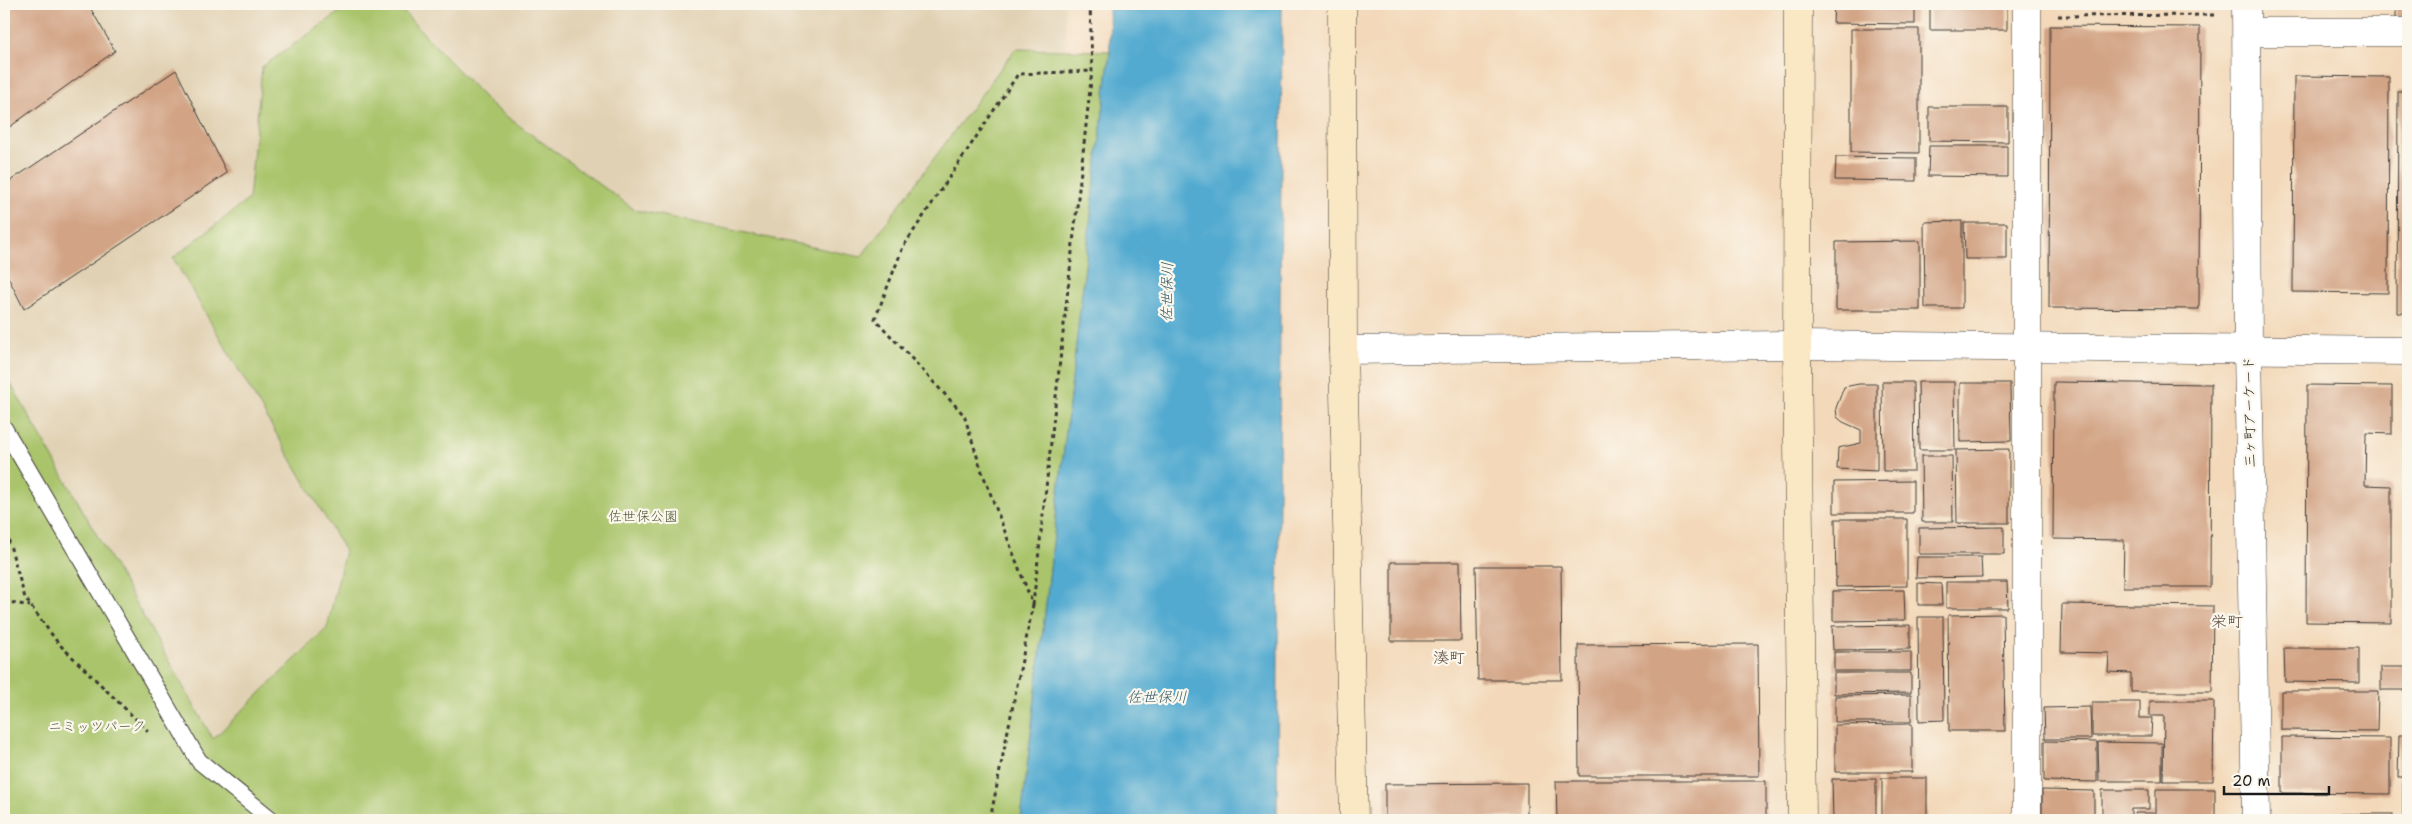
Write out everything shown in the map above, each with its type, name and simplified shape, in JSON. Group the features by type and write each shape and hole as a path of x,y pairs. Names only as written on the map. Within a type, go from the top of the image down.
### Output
{"street":[{"path":"1342,4 1343,350 1354,820"},
{"path":"1798,4 1798,345 1802,820"},
{"path":"2027,10 2027,820"},
{"path":"2247,17 2408,32"},
{"name":"三ヶ町アーケード","path":"2247,17 2248,348 2256,820"},
{"path":"1343,350 1798,345 2408,350"}],"lane":[{"path":"4,428 199,760 272,820"}],"path":[{"path":"990,820 1033,605 1092,71 1090,4"},
{"path":"2027,10 2247,17"},
{"path":"1033,605 981,469 964,415 875,319 903,247 1018,74 1092,71"},
{"path":"4,524 25,598 58,643 149,732"},
{"path":"4,601 31,606"}],"shaded area":[{"path":"4,4 351,4 262,67 249,199 173,258 345,550 327,628 213,740 4,372"},
{"path":"396,4 1065,4 1066,50 1015,49 861,257 635,210 491,105"}],"green space":[{"name":"佐世保公園","path":"351,4 396,4 491,105 635,210 861,257 1015,49 1110,51 1021,820 4,820 4,372 213,739 327,628 345,551 173,258 249,199 262,67"}],"water":[{"name":"佐世保川","path":"1109,4 1282,4 1277,820 1021,820 1110,51"}],"building":[{"path":"4,4 88,4 115,51 4,131"},
{"path":"1834,4 1915,4 1915,24 1833,23"},
{"path":"1930,4 2007,4 2007,30 1930,30"},
{"path":"2396,4 2408,4 2408,19 2396,19"},
{"path":"2050,26 2200,27 2199,309 2049,308"},
{"path":"1851,29 1919,29 1919,153 1851,152"},
{"path":"176,70 227,173 24,309 4,269 4,185"},
{"path":"2294,76 2389,77 2388,293 2293,292"},
{"path":"2398,91 2408,91 2408,313 2397,313"},
{"path":"1929,107 2008,107 2008,142 1929,141"},
{"path":"1929,146 2007,146 2007,177 1928,176"},
{"path":"1836,157 1916,158 1916,181 1835,180"},
{"path":"1962,221 1962,308 1925,308 1924,222"},
{"path":"1964,223 2007,223 2007,259 1965,259"},
{"path":"1920,241 1920,310 1836,310 1836,242"},
{"path":"1882,382 1913,382 1914,471 1883,471"},
{"path":"1918,382 1954,382 1955,450 1919,450"},
{"path":"2054,382 2211,384 2210,587 2123,587 2124,540 2053,539"},
{"path":"1960,383 2010,383 2011,441 1960,442"},
{"path":"1859,384 1877,384 1877,471 1837,469 1838,448 1861,443 1861,430 1843,422 1837,417 1836,408 1844,387"},
{"path":"2307,385 2392,386 2392,434 2366,433 2365,485 2391,486 2391,623 2306,622"},
{"path":"2009,449 2009,523 1957,523 1956,450"},
{"path":"1921,456 1952,456 1953,522 1922,522"},
{"path":"1913,481 1913,513 1834,513 1834,482"},
{"path":"1835,519 1907,519 1907,586 1836,587"},
{"path":"2004,527 2004,554 1919,554 1919,528"},
{"path":"1917,557 1981,557 1982,577 1916,578"},
{"path":"1391,562 1460,562 1461,641 1391,641"},
{"path":"1476,566 1561,566 1562,680 1478,680"},
{"path":"1946,582 2007,582 2008,608 1946,608"},
{"path":"1918,583 1941,584 1942,605 1918,605"},
{"path":"1904,590 1905,620 1833,621 1833,591"},
{"path":"2062,604 2213,606 2212,692 2131,692 2131,673 2108,672 2109,653 2061,652"},
{"path":"2003,614 2005,731 1949,731 1948,615"},
{"path":"1918,617 1943,617 1944,720 1919,721"},
{"path":"1910,625 1910,649 1833,650 1832,626"},
{"path":"1758,644 1759,776 1579,776 1578,645"},
{"path":"2284,648 2359,648 2359,683 2285,682"},
{"path":"1834,652 1911,652 1911,671 1834,671"},
{"path":"2381,667 2408,667 2408,690 2381,690"},
{"path":"1834,673 1911,673 1911,693 1834,694"},
{"path":"2281,691 2378,691 2377,731 2281,730"},
{"path":"1911,695 1911,722 1835,722 1835,696"},
{"path":"2150,701 2214,701 2213,781 2163,781 2164,716 2150,716"},
{"path":"2092,702 2140,702 2140,718 2152,718 2151,736 2092,736"},
{"path":"2090,707 2091,739 2045,739 2044,708"},
{"path":"1912,724 1912,772 1835,772 1835,725"},
{"path":"2399,735 2408,735 2408,777 2398,777"},
{"path":"2282,737 2390,738 2390,794 2282,793"},
{"path":"2044,741 2097,742 2097,782 2044,781"},
{"path":"2098,742 2162,743 2162,781 2099,781"},
{"path":"1882,778 1927,778 1927,820 1882,820"},
{"path":"1832,779 1876,779 1876,820 1833,820"},
{"path":"1556,781 1766,781 1766,820 1557,820"},
{"path":"1527,783 1527,817 1385,818 1385,784"},
{"path":"2403,783 2408,783 2408,820 2403,820"},
{"path":"2156,789 2215,789 2215,820 2135,820 2135,813 2156,813"},
{"path":"2042,790 2094,791 2094,820 2042,820"},
{"path":"2102,790 2149,790 2149,809 2131,809 2131,820 2102,820"},
{"path":"2341,814 2393,814 2393,820 2341,820"},
{"path":"2283,818 2335,818 2335,820 2283,820"}],"district":[{"name":"栄町","path":"2227,621"},
{"name":"湊町","path":"1449,657"}],"park label":[{"name":"ニミッツパーク","path":"97,726"}]}
